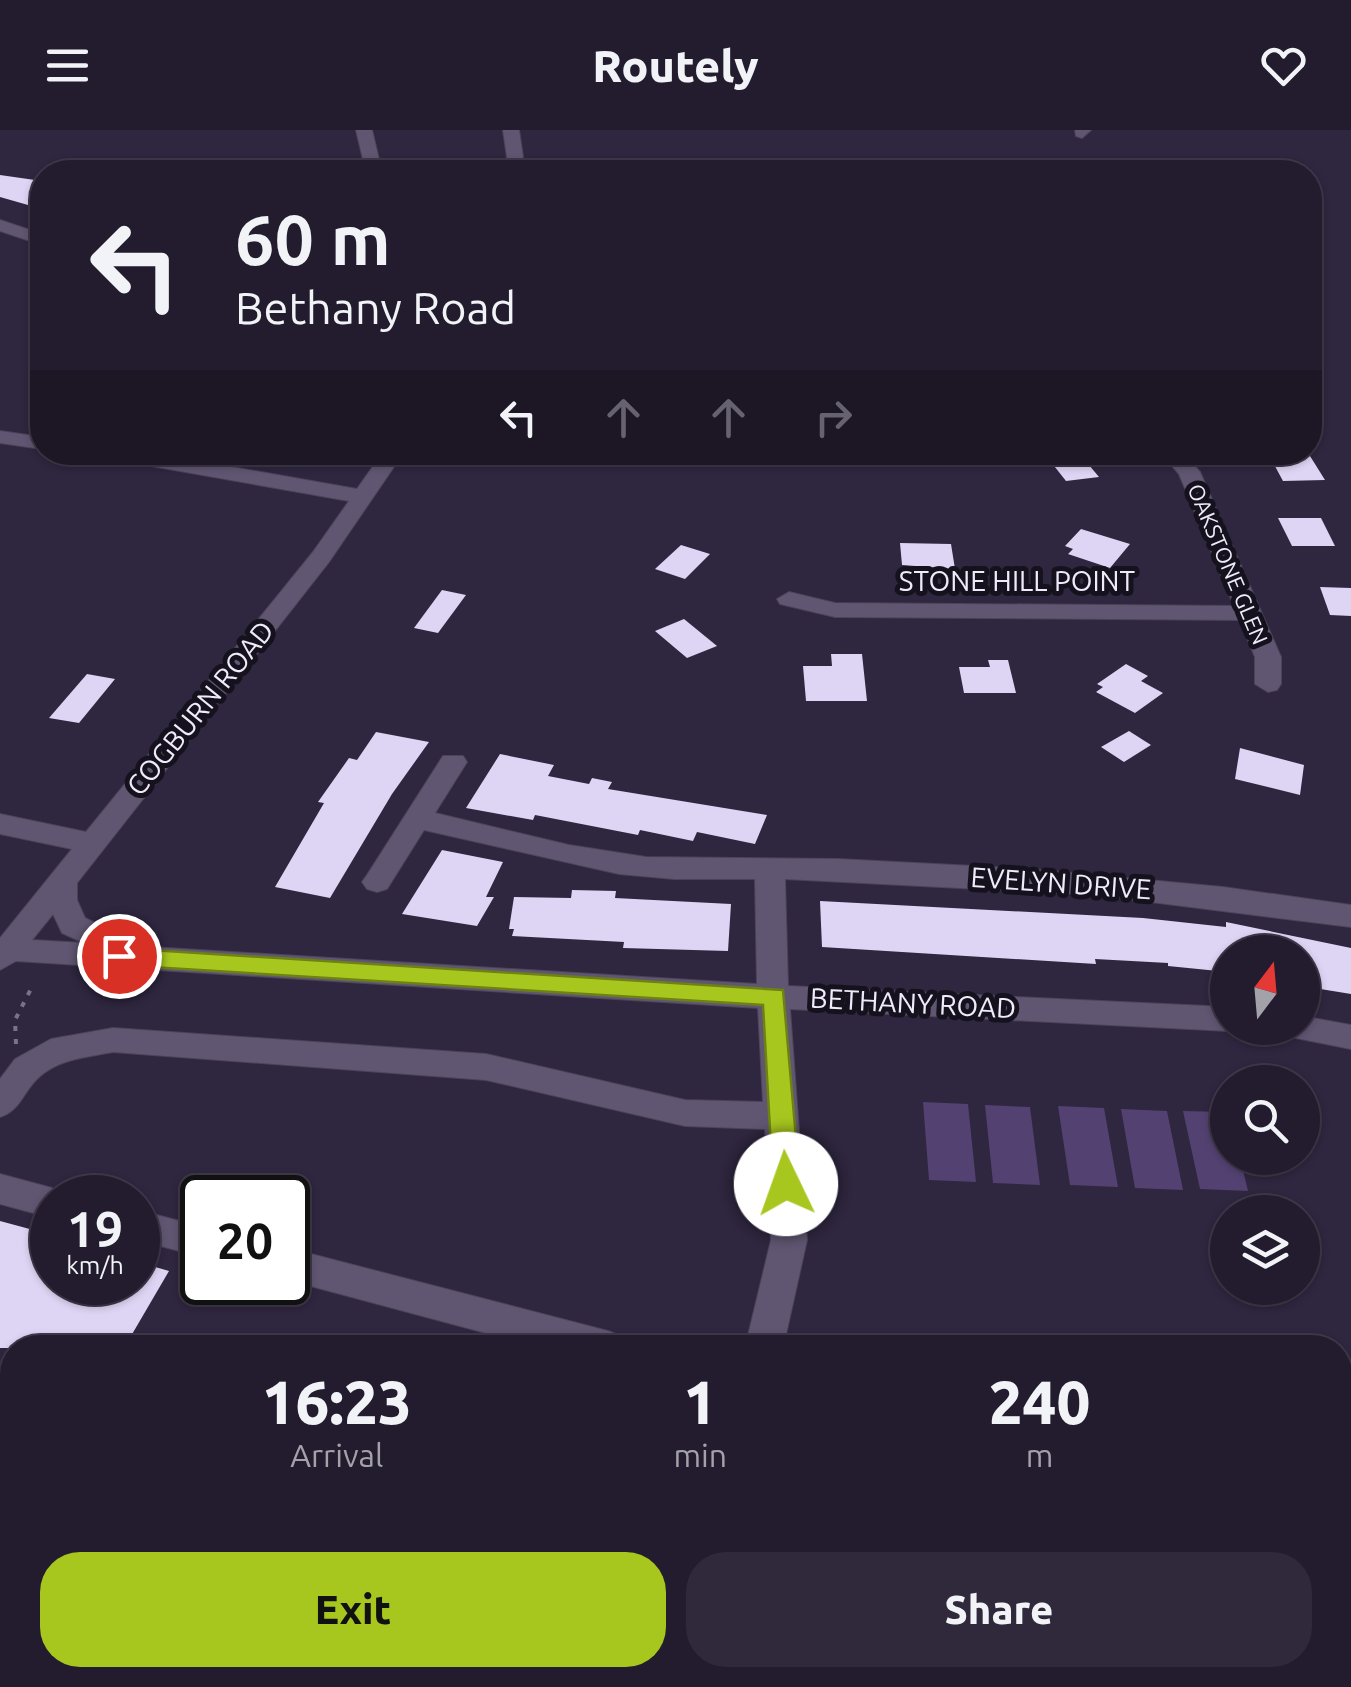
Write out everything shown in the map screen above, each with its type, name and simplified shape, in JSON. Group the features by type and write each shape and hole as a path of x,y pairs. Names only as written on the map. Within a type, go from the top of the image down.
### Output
{"street":[{"path":"364,130 371,160"},
{"path":"511,130 514,160"},
{"path":"0,226 30,236"},
{"path":"0,437 30,441"},
{"path":"181,465 366,497"},
{"name":"COGBURN ROAD","path":"3,952 366,497 386,465"},
{"name":"OAKSTONE GLEN","path":"1182,465 1189,472 1268,657 1268,684"},
{"name":"STONE HILL POINT","path":"789,599 835,610 1247,613"},
{"path":"377,882 453,762"},
{"name":"EVELYN DRIVE","path":"420,819 618,864 726,872 833,869 1091,882 1272,902 1351,916"},
{"path":"0,824 91,843"},
{"path":"767,1335 789,1240 770,871"},
{"path":"62,882 68,916 78,930 155,958"},
{"name":"BETHANY ROAD","path":"3,952 1210,1018"},
{"path":"1320,1031 1351,1037"},
{"path":"0,1104 26,1068 63,1048 113,1040 486,1067 685,1113 783,1116"},
{"path":"0,1189 30,1197"},
{"path":"310,1270 558,1335"}],"path":[{"path":"26,1068 13,1035 16,1013 34,985"}],"shaded area":[{"path":"923,1102 968,1104 976,1182 929,1180"},
{"path":"985,1105 1030,1107 1040,1185 993,1183"},
{"path":"1058,1106 1104,1108 1118,1187 1070,1185"},
{"path":"1121,1109 1167,1111 1183,1190 1135,1188"},
{"path":"1183,1111 1210,1112 1210,1175 1244,1175 1248,1191 1200,1189"}],"building":[{"path":"0,175 30,179 30,206 0,197"},
{"path":"1053,465 1089,465 1099,477 1066,481"},
{"path":"1274,465 1316,465 1325,480 1283,481"},
{"path":"1278,518 1321,518 1335,546 1292,546"},
{"path":"1081,529 1130,544 1110,568 1068,554 1073,549 1065,546"},
{"path":"900,543 951,544 955,569 902,565"},
{"path":"681,545 710,554 685,579 655,569"},
{"path":"1320,587 1351,588 1351,616 1330,615"},
{"path":"442,590 466,595 438,633 414,628"},
{"path":"684,619 717,646 687,658 655,631"},
{"path":"831,654 862,654 867,701 806,701 803,666 832,666"},
{"path":"988,660 1008,660 1016,693 964,693 959,667 990,667"},
{"path":"1126,664 1148,676 1141,681 1163,693 1135,713 1096,692 1103,687 1097,684"},
{"path":"87,674 115,679 79,723 49,718"},
{"path":"1129,731 1151,745 1124,762 1101,747"},
{"path":"376,732 429,742 392,794 330,898 275,887 324,803 318,802 349,758 357,760"},
{"path":"1240,748 1304,765 1300,795 1235,779"},
{"path":"500,754 554,765 548,776 589,784 592,778 612,782 608,789 767,815 755,844 697,832 693,841 640,830 638,835 535,815 533,820 466,808"},
{"path":"442,850 503,862 486,897 494,897 477,926 402,914"},
{"path":"572,890 616,891 615,898 731,904 728,951 623,948 624,942 512,936 514,929 509,929 514,897 571,898"},
{"path":"820,901 1143,918 1226,927 1226,922 1288,935 1210,935 1210,970 1168,963 1095,959 1096,964 822,947"},
{"path":"1320,942 1351,948 1351,994 1320,989"},
{"path":"0,1221 30,1229 30,1305 149,1305 132,1335 0,1335"},
{"path":"160,1268 169,1271 160,1286"}],"route":[{"path":"119,956 775,996 786,1184"}]}
